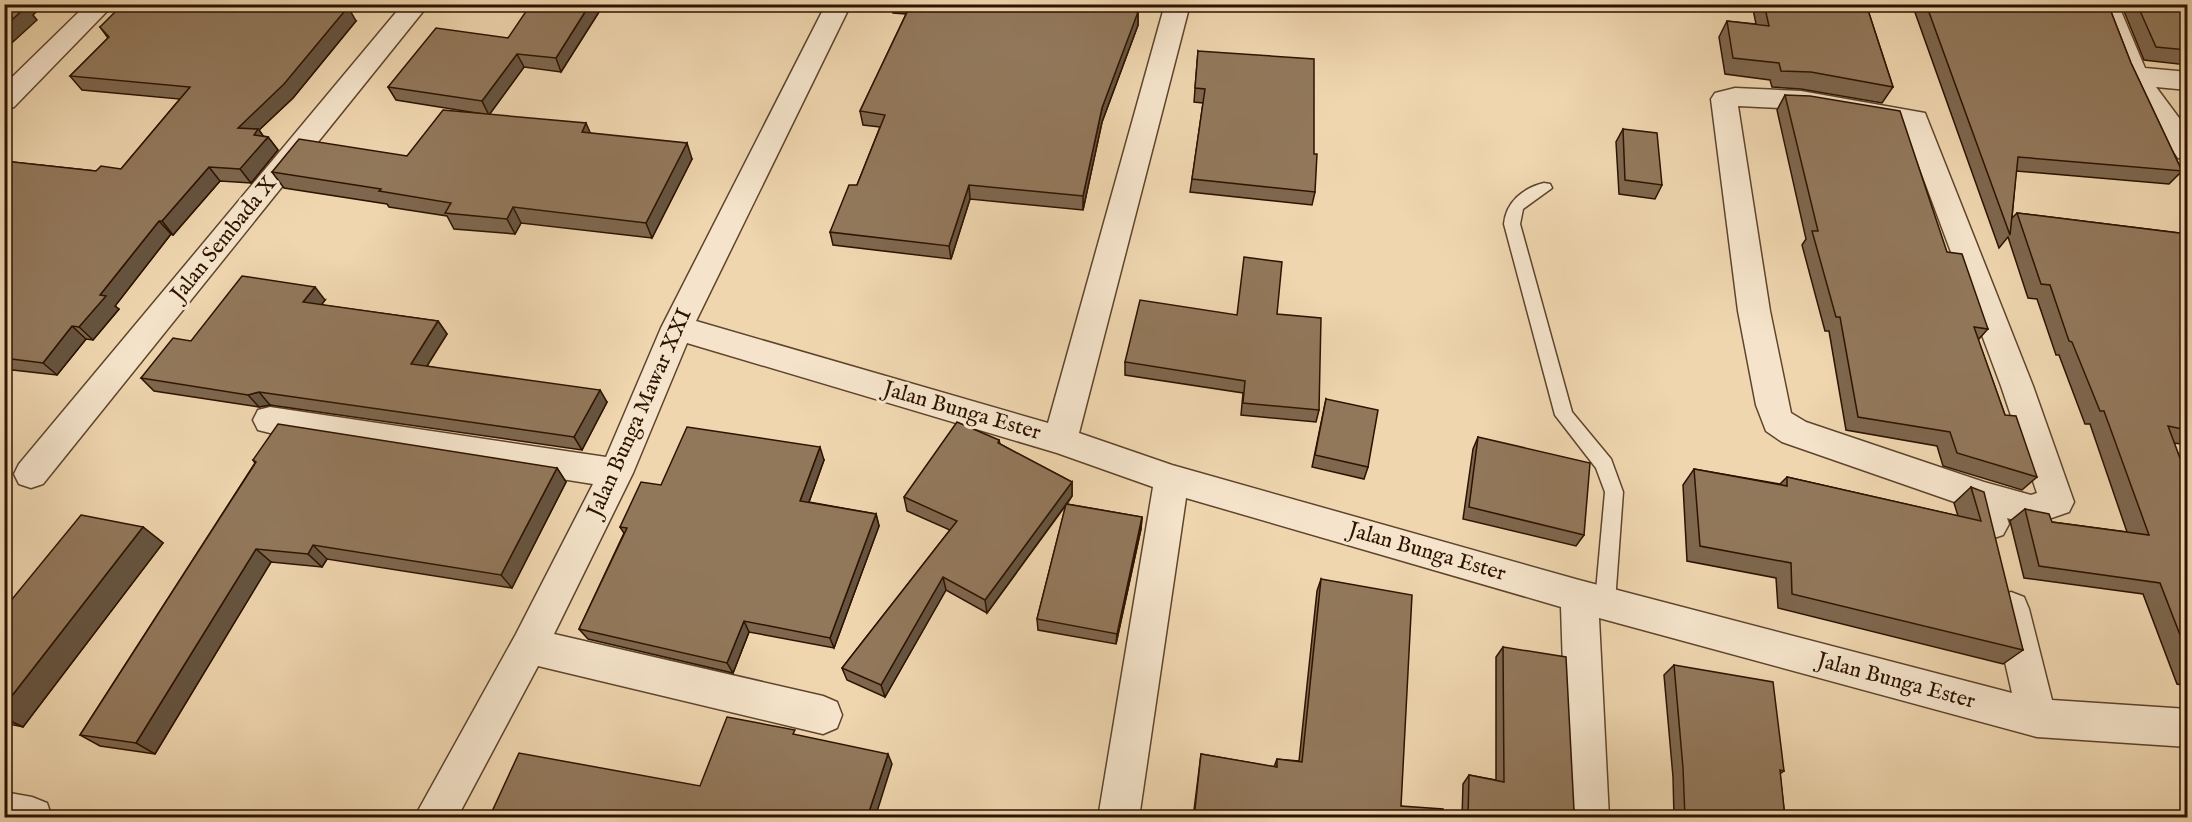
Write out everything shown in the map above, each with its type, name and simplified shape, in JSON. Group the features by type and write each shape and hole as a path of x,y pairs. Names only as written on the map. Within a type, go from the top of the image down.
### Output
{"street":[{"path":"4,101 102,4"},
{"name":"Jalan Sembada X","path":"31,474 417,4"},
{"name":"Jalan Bunga Mawar XXI","path":"434,818 529,646 616,473 677,328 839,4"},
{"path":"1060,440 1178,4"},
{"path":"2105,4 2135,76 2187,151"},
{"path":"2135,76 2187,81"},
{"path":"1735,97 1801,100 1915,119 2017,386 2057,502 2031,510 1984,497 1794,432 1778,421 1772,405 1754,311 1724,99 1735,97"},
{"name":"Jalan Bunga Ester","path":"677,328 1060,440 1172,479 1592,599 2037,718 2187,728"},
{"path":"270,420 616,473"},
{"path":"1118,818 1172,479"},
{"path":"1984,497 2037,718"},
{"path":"1588,818 1592,599"},
{"path":"529,646 823,716"},
{"path":"4,812 32,818"}],"lane":[{"path":"1544,188 1523,199 1512,214 1512,224 1564,415 1604,464 1614,492 1592,599"}],"building":[{"path":"4,4 19,4 17,6 26,7 4,27"},
{"path":"123,4 320,4 348,7 284,84 238,128 258,129 254,135 268,137 240,169 209,167 162,221 159,221 100,295 106,296 79,327 72,326 43,363 4,358 4,161 96,171 101,166 121,169 190,87 70,76 109,37 100,27"},
{"path":"531,4 590,4 556,58 517,54 482,101 388,87 436,28 508,38"},
{"path":"911,4 1137,4 1135,11 1138,12 1102,108 1083,196 969,185 949,246 830,232 849,185 857,185 885,115 860,111"},
{"path":"1764,4 1866,4 1893,87 1811,72 1781,71 1779,63 1733,58 1727,21 1769,26"},
{"path":"1926,4 2108,4 2131,63 2182,171 2018,157 2010,235"},
{"path":"2137,4 2187,4 2187,50 2156,47"},
{"path":"1198,51 1314,59 1314,154 1317,154 1315,192 1192,179 1205,89 1195,88"},
{"path":"1785,95 1810,96 1900,111 1947,252 1962,254 1988,329 1974,327 2005,415 2016,416 2037,477 1957,453 1950,432 1858,417 1840,317 1836,317 1812,231 1818,231"},
{"path":"443,110 586,123 582,132 687,143 646,223 513,207 507,219 445,213 451,203 379,191 381,189 272,172 299,139 407,156"},
{"path":"1623,129 1657,133 1662,185 1625,180"},
{"path":"2017,213 2187,234 2187,430 2168,426 2187,477 2187,653 2160,583 2039,566 2025,509 2049,514 2052,522 2149,535 2104,411 2100,411 2072,342 2069,341 2050,285 2041,284"},
{"path":"1244,257 1282,262 1277,314 1321,318 1319,410 1243,403 1245,381 1125,362 1140,300 1237,315"},
{"path":"242,276 315,287 303,302 438,321 411,364 600,390 574,437 259,392 248,395 141,378 173,338 191,341"},
{"path":"1326,399 1378,410 1368,467 1315,455"},
{"path":"957,422 999,440 998,443 1072,482 985,600 943,577 881,685 842,668 957,521 904,497"},
{"path":"278,424 557,468 501,575 313,545 308,554 256,549 136,743 80,735 256,462 253,460"},
{"path":"687,427 820,447 800,501 876,514 830,638 744,621 727,663 579,629 627,528 620,527 641,482 661,485"},
{"path":"1478,437 1590,463 1584,535 1469,507"},
{"path":"1694,469 1787,486 1787,477 1981,521 1971,487 1984,492 2023,650 1792,594 1791,563 1700,546"},
{"path":"1066,504 1142,517 1117,634 1037,619"},
{"path":"81,515 143,527 4,706 4,609"},
{"path":"1321,579 1412,595 1401,806 1443,809 1444,818 1194,818 1201,754 1277,767 1277,759 1302,762"},
{"path":"1503,647 1566,657 1574,810 1581,812 1581,818 1468,818 1469,775 1504,782"},
{"path":"1674,665 1773,682 1784,771 1780,770 1785,818 1685,818"},
{"path":"727,717 795,730 793,734 888,754 867,818 489,818 519,753 700,786"}]}
